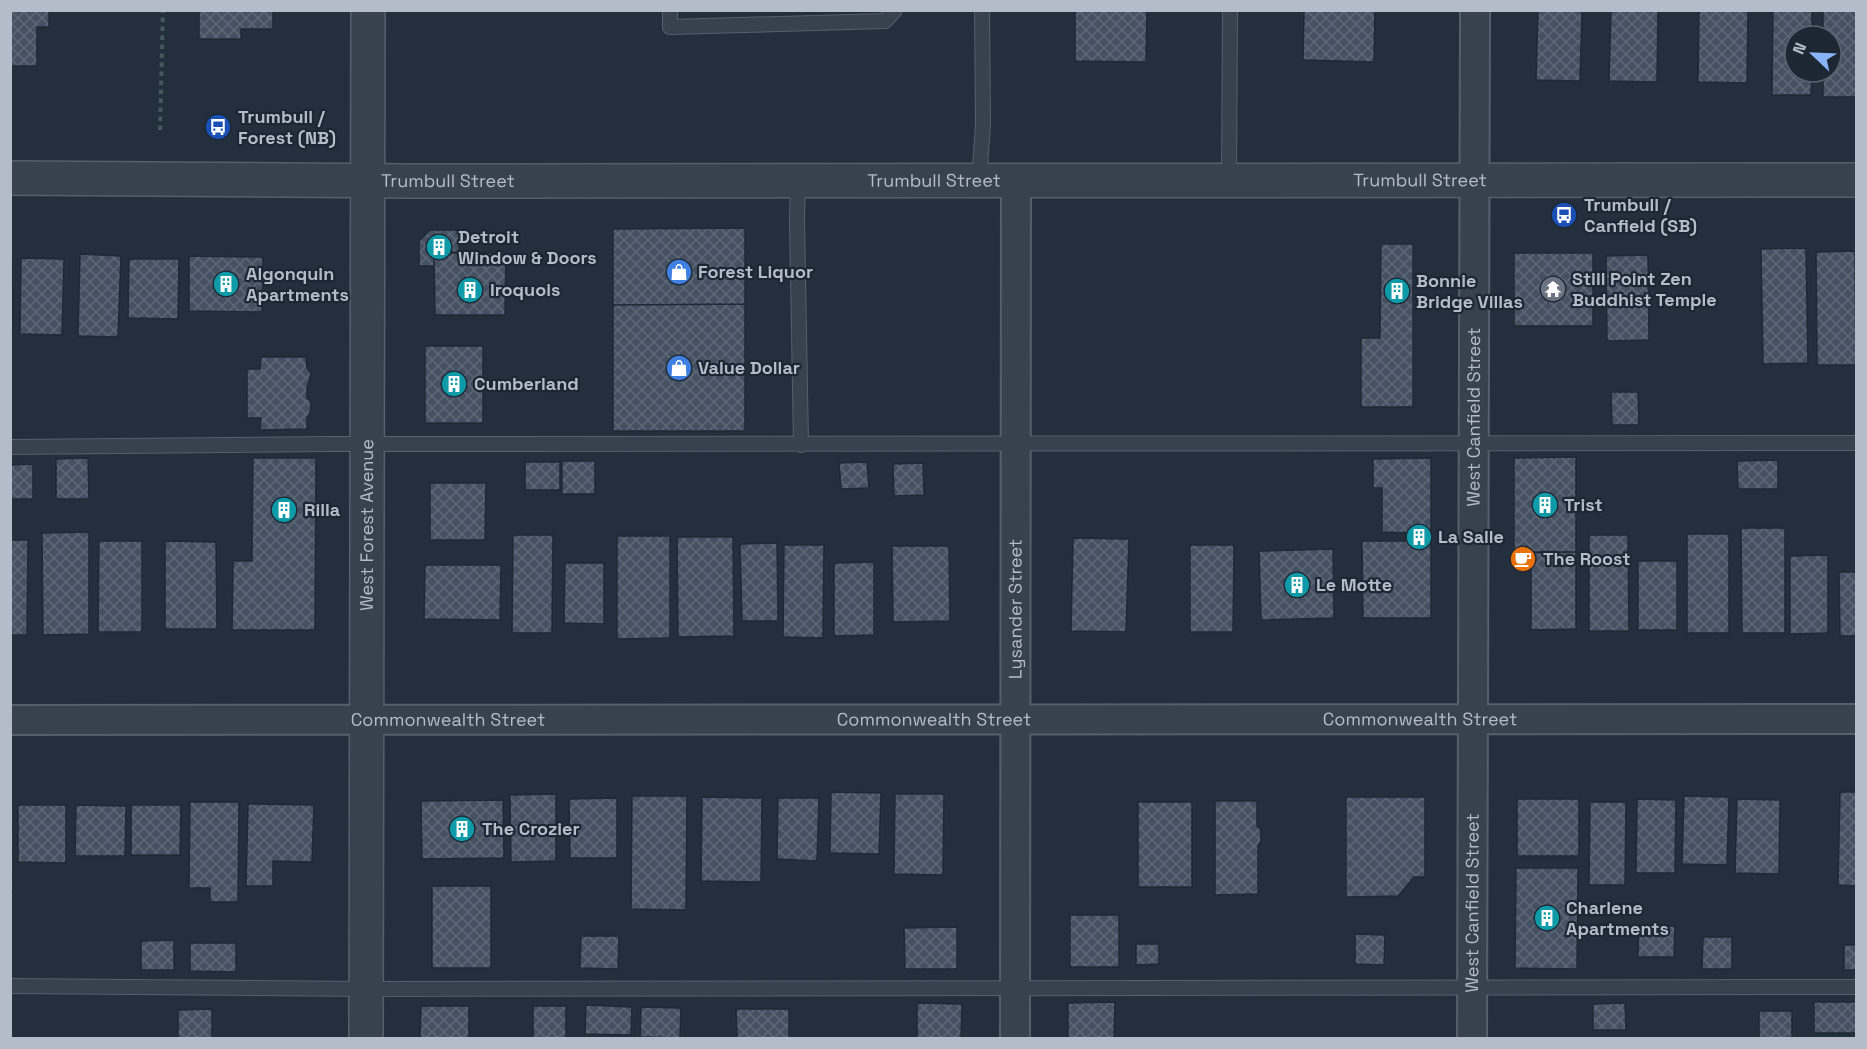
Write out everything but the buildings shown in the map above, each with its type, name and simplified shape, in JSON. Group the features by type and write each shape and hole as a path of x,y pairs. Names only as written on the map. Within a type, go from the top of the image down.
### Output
{"street":[{"name":"West Forest Avenue","path":"366,1038 368,10"},
{"name":"West Canfield Street","path":"1472,1038 1475,10"},
{"name":"Trumbull Street","path":"10,178 367,181 1857,180"},
{"name":"Lysander Street","path":"1015,1038 1016,181"},
{"name":"Commonwealth Street","path":"10,720 1857,719"}],"lane":[{"path":"670,10 670,27 885,21 895,10"},
{"path":"979,181 983,124 982,10"},
{"path":"1229,180 1230,10"},
{"path":"798,181 801,445"},
{"path":"10,447 367,444 1857,443"},
{"path":"10,986 366,989 1857,987"}],"path":[{"path":"160,130 163,10"}],"place":[{"name":"Trumbull / Forest (NB)","path":"218,127"},
{"name":"Trumbull / Canfield (SB)","path":"1564,215"},
{"name":"Detroit Window & Doors","path":"439,247"},
{"name":"Forest Liquor","path":"679,272"},
{"name":"Algonquin Apartments","path":"226,284"},
{"name":"Still Point Zen Buddhist Temple","path":"1553,289"},
{"name":"Iroquois","path":"470,290"},
{"name":"Bonnie Bridge Villas","path":"1397,291"},
{"name":"Value Dollar","path":"679,368"},
{"name":"Cumberland","path":"454,384"},
{"name":"Trist","path":"1545,505"},
{"name":"Rilla","path":"284,510"},
{"name":"La Salle","path":"1419,537"},
{"name":"The Roost","path":"1523,559"},
{"name":"Le Motte","path":"1297,585"},
{"name":"The Crozier","path":"462,829"},
{"name":"Charlene Apartments","path":"1547,918"}]}
